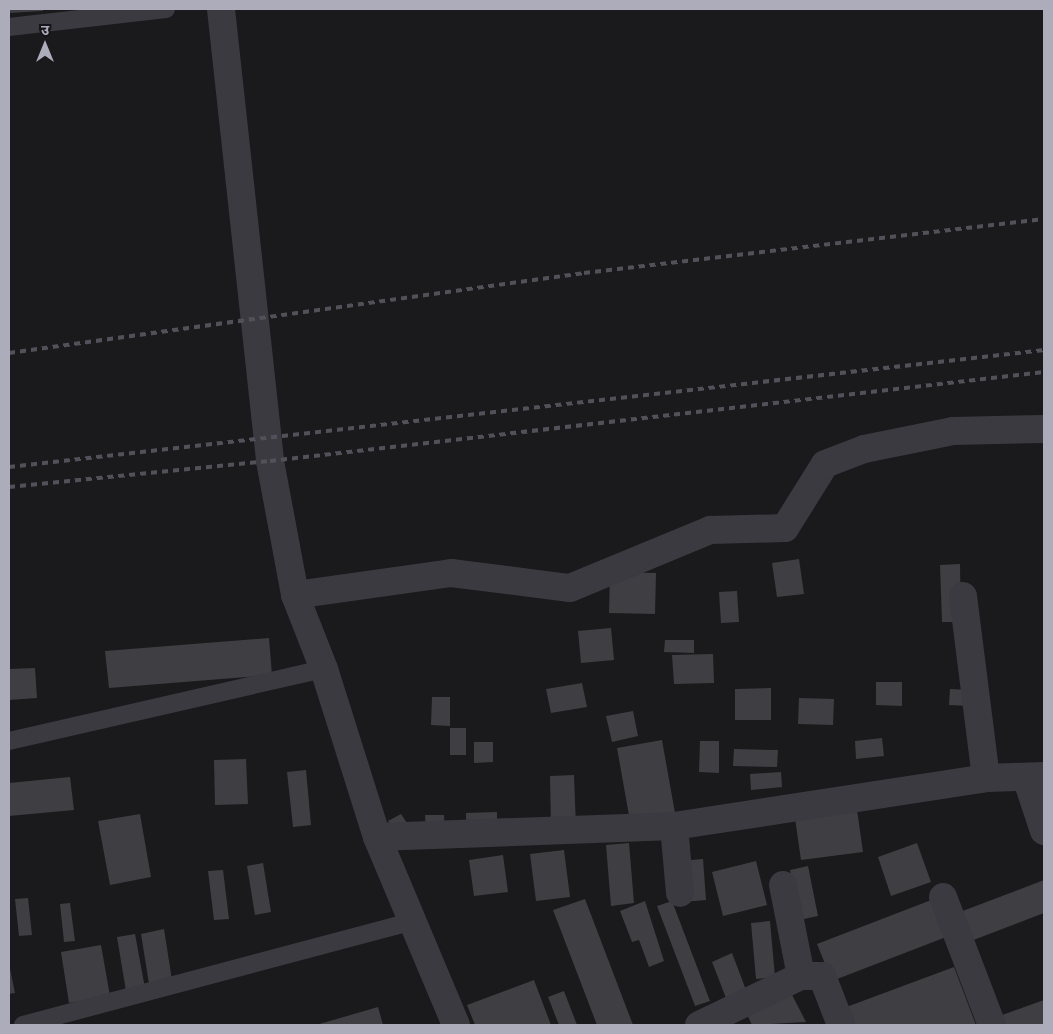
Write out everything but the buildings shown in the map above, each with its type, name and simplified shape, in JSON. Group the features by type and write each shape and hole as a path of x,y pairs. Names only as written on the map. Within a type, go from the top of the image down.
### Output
{"street":[{"path":"221,9 269,454 295,595 324,669 377,836 456,1025"},
{"path":"295,595 451,573 570,588 710,530 785,528 825,464 864,449 953,431 1044,429"},
{"path":"963,596 986,778"},
{"path":"377,836 674,826 986,778 1035,777 1044,831"},
{"path":"674,826 680,893"},
{"path":"783,885 801,976"},
{"path":"943,897 992,1025"},
{"path":"699,1025 801,976 822,976 841,1025"}],"lane":[{"path":"9,27 166,9"},
{"path":"9,741 324,669"},
{"path":"23,1025 414,921"}],"railway":[{"path":"9,353 584,273 1044,219"},
{"path":"9,467 1044,350"},
{"path":"9,487 270,461 1044,372"}]}
